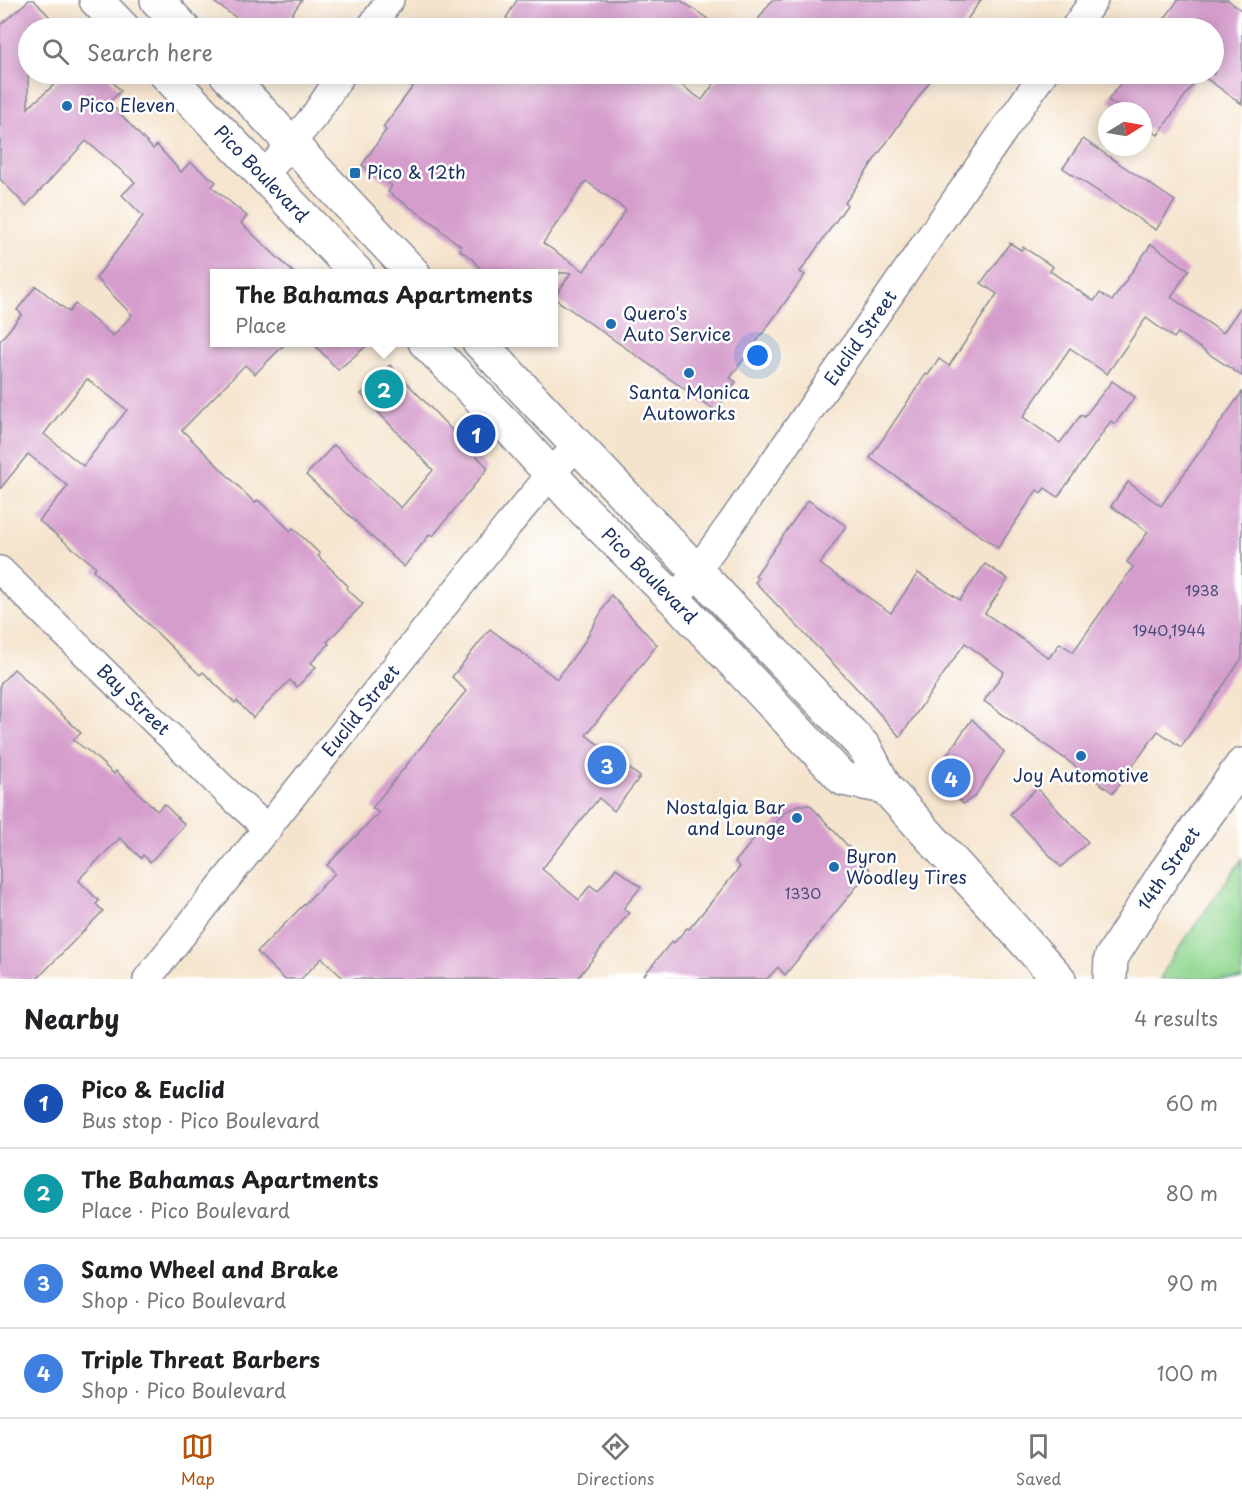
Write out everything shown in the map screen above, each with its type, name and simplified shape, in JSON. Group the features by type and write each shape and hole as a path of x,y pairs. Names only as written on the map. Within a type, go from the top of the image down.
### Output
{"main road":[{"path":"96,0 113,18"},
{"path":"157,0 174,18"},
{"name":"Pico Boulevard","path":"175,84 354,269"},
{"path":"235,84 410,269"},
{"name":"Pico Boulevard","path":"431,347 675,600 843,779 885,787"},
{"name":"Pico Boulevard","path":"484,347 865,748 885,787 1059,979"},
{"name":"14th Street","path":"1110,979 1111,958 1164,874 1242,765"}],"street":[{"path":"377,18 390,0"},
{"path":"1081,18 1094,0"},
{"path":"263,177 336,84"},
{"name":"Euclid Street","path":"675,600 697,572 1036,84"},
{"name":"Euclid Street","path":"147,979 551,474 577,446"},
{"name":"Bay Street","path":"0,570 232,797 268,829"}],"green space":[{"path":"1242,859 1242,979 1160,979 1170,961"}],"building":[{"path":"29,0 34,0 51,18 18,18 18,84 28,84 28,108 55,84 114,84 121,91 109,102 153,149 157,145 181,172 190,162 216,182 212,187 247,216 241,223 290,269 210,269 210,347 282,347 255,374 245,365 182,430 255,503 258,500 291,531 293,528 320,554 318,556 363,604 327,642 329,644 311,663 316,667 297,687 290,680 253,718 203,672 200,675 93,570 96,567 39,521 68,486 28,454 0,489 0,341 22,314 17,310 36,286 69,312 75,304 113,336 132,315 96,278 143,216 122,195 135,182 86,141 26,206 0,179 0,25","holes":["87,379 127,410 83,466 44,434"]},
{"path":"211,0 302,0 289,18 237,18"},
{"path":"517,0 680,0 706,18 506,18"},
{"path":"772,0 981,0 968,18 759,18"},
{"path":"1178,0 1228,0 1242,11 1242,104 1214,84 1224,84 1224,18 1165,18"},
{"path":"415,84 680,84 702,100 714,84 928,84 800,272 805,275 730,378 736,382 716,411 558,301 558,292 571,273 558,273 558,269 481,269 460,250 461,246 440,228 388,192 392,186 362,165 386,130 383,127","holes":["586,181 626,210 584,271 543,243"]},
{"path":"1120,84 1193,84 1158,135 1152,131 1152,102 1111,102 1108,100"},
{"path":"1083,139 1098,149 1098,156 1108,156 1175,201 1156,230 1063,168"},
{"path":"1010,243 1021,250 1023,247 1053,267 1050,271 1094,301 1100,293 1112,301 1151,244 1189,270 1171,297 1223,333 1242,305 1242,376 1178,333 1174,338 1146,318 1107,374 1070,348 1023,417 1060,443 1081,415 1084,417 1112,381 1135,397 1115,424 1111,421 1058,497 1045,488 1041,493 1037,490 998,548 870,458 926,374 928,375 939,359 949,366 997,294 981,283"},
{"path":"317,347 365,347 338,370"},
{"path":"390,365 488,468 433,536 430,534 404,567 306,475 334,445 401,508 433,470 361,394"},
{"path":"1242,392 1242,658 1181,747 1158,731 1113,793 984,701 1004,672 965,643 900,737 755,582 758,579 755,576 808,500 846,526 820,564 891,613 918,573 960,600 985,564 1008,579 985,613 1049,658 1060,643 1073,652 1133,567 1127,562 1148,532 1111,506 1128,482 1161,506"},
{"path":"611,595 657,645 586,735 640,777 614,811 599,798 542,869 579,900 590,885 598,891 616,868 641,887 623,909 629,913 577,979 344,979 322,958 301,979 284,979 257,952 335,873 327,865 379,813 372,808 466,691 452,677 490,629 557,679 583,644"},
{"path":"14,669 81,733 73,740 114,774 116,771 157,811 164,804 185,825 150,862 143,855 141,858 120,838 83,875 79,881 99,901 96,904 103,911 37,979 0,979 0,684"},
{"path":"972,719 1004,752 975,796 963,804 934,773"},
{"path":"1037,788 1088,842 1061,867 1010,814"},
{"path":"798,805 810,805 870,870 785,975 778,967 767,979 641,979 672,941 674,943 687,928 689,929 740,867 735,862 759,833 764,837 785,812"}],"place":[{"name":"Pico Eleven","path":"67,106"},
{"name":"Pico & 12th","path":"355,173"},
{"name":"Quero's Auto Service","path":"611,324"},
{"name":"Santa Monica Autoworks","path":"689,373"},
{"name":"The Bahamas Apartments","path":"384,389"},
{"name":"Pico & Euclid","path":"476,434"},
{"name":"Joy Automotive","path":"1081,756"},
{"name":"Samo Wheel and Brake","path":"607,765"},
{"name":"Triple Threat Barbers","path":"951,778"},
{"name":"Nostalgia Bar and Lounge","path":"797,818"},
{"name":"Byron Woodley Tires","path":"834,867"}]}
